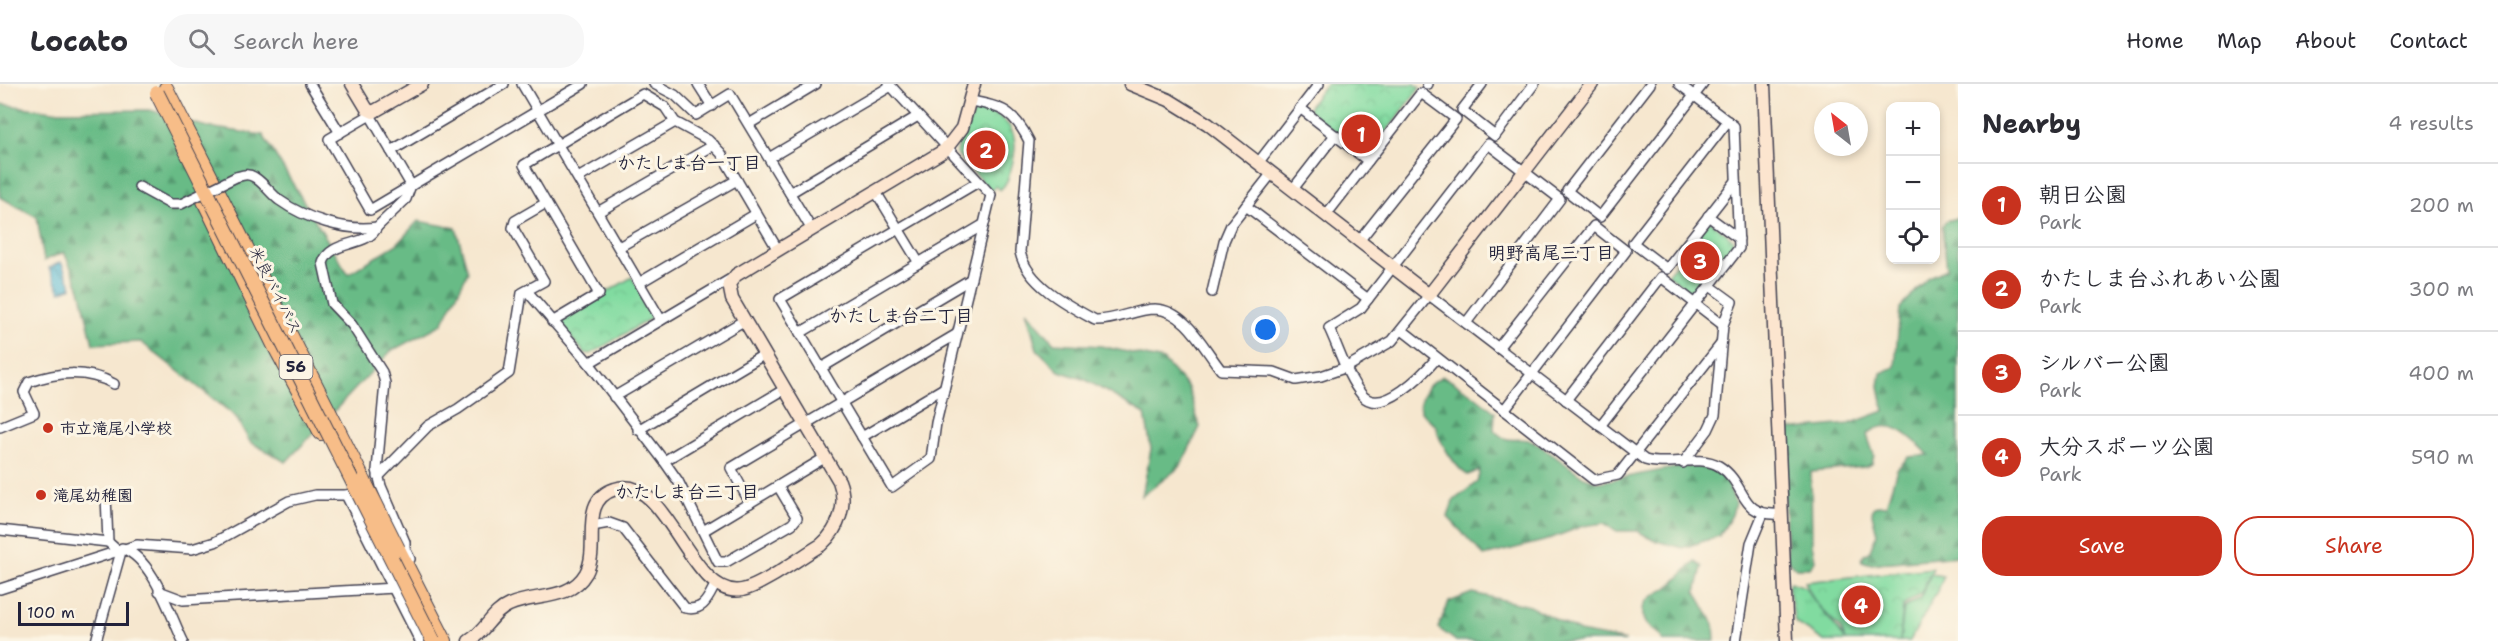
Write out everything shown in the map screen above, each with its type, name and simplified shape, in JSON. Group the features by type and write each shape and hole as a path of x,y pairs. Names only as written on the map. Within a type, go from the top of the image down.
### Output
{"main road":[{"name":"米良バイパス","path":"160,87 438,641"},
{"name":"米良バイパス","path":"160,87 433,641"},
{"path":"160,87 374,481 398,549 445,641"},
{"path":"160,87 246,289 347,489 428,641"}],"street":[{"path":"310,84 340,133"},
{"path":"352,84 367,109 375,112 391,151 411,185"},
{"path":"422,84 402,89 375,112 329,139 370,210 583,84"},
{"path":"391,151 504,84"},
{"path":"522,84 661,320"},
{"path":"654,84 675,95 696,115 730,94 812,230"},
{"path":"698,84 711,106"},
{"path":"748,124 816,84"},
{"path":"589,363 947,148 962,128 974,84"},
{"path":"1130,84 1189,111 1636,454 1653,462 1705,461 1718,465 1730,475 1751,507 1763,514 1782,514"},
{"path":"1482,84 1462,110 1495,136 1534,84"},
{"path":"970,101 990,104 1009,112 1021,126 1029,141 1020,252 1023,267 1033,278 1095,320 1106,320 1156,309 1179,318 1221,370 1274,372 1296,380 1321,376 1347,367 1384,347 1402,330 1592,84"},
{"path":"1650,84 1567,191 1600,217 1703,84"},
{"path":"1600,426 1739,248 1734,126 1679,84"},
{"path":"1764,84 1787,641"},
{"path":"769,158 890,85 991,195 944,388 931,459 892,487 780,299 978,182"},
{"path":"1258,163 1316,85"},
{"path":"1326,215 1421,93 1456,119 1359,241"},
{"path":"552,322 599,294 524,165 643,94 665,107 675,122 714,145 778,250"},
{"path":"1300,108 1368,161"},
{"path":"790,193 918,116"},
{"path":"1728,121 1633,243 1667,269 1736,181"},
{"path":"578,178 675,122"},
{"path":"1293,189 1335,135"},
{"path":"1437,358 1410,386 1380,401 1370,400 1362,396 1329,328 1361,308 1488,144 1560,199 1466,322"},
{"path":"598,212 714,145"},
{"path":"1212,292 1224,241 1231,225 1272,173"},
{"path":"139,187 170,204 181,204 245,174 254,176 277,199 294,210 354,228 377,227"},
{"path":"619,247 737,180"},
{"path":"411,185 406,199 366,238 333,250 325,256 323,263 332,304 352,325 382,372 385,383 374,481 405,542 405,549 452,641"},
{"path":"876,192 919,263"},
{"path":"0,589 120,549 147,544 192,549 215,542 289,501 374,481 428,426 458,409 509,373 522,293 544,281 513,228 514,221 546,203"},
{"path":"1246,206 1368,299"},
{"path":"639,283 756,214"},
{"path":"1708,216 1739,239"},
{"path":"800,333 983,225"},
{"path":"1498,348 1594,226 1626,252 1504,410"},
{"path":"469,641 481,633 495,615 509,604 558,594 578,582 587,570 593,552 593,510 603,496 622,487 638,490 648,497 716,583 733,590 750,587 821,545 828,537 840,516 843,499 839,481 729,293 730,283 736,275"},
{"path":"1566,400 1661,277 1723,325"},
{"path":"821,368 970,279"},
{"path":"1683,463 1708,430 1715,415 1723,325 1732,302 1710,286"},
{"path":"526,291 589,363 664,461 718,562 726,562 792,524 797,518 778,486"},
{"path":"614,397 745,320"},
{"path":"1402,330 1594,480 1618,475 1721,344"},
{"path":"750,502 731,468 957,334"},
{"path":"638,429 765,354"},
{"path":"0,427 34,413 24,392 28,382 67,373 94,375 114,384"},
{"path":"862,437 944,388"},
{"path":"664,461 785,389"},
{"path":"703,531 826,457"},
{"path":"347,489 420,641"},
{"path":"106,496 108,542"},
{"path":"1736,641 1751,543 1763,514"},
{"path":"592,526 609,523 623,528 685,608 697,609 704,605 716,583"},
{"path":"0,530 108,542 120,549 135,553 142,560 159,591 183,641"},
{"path":"96,641 120,549"},
{"path":"159,591 183,600 394,588"}],"green space":[{"path":"1326,84 1415,84 1420,88 1367,157 1309,111 1309,106"},
{"path":"0,104 53,111 150,110 207,127 263,135 348,274 397,244 418,221 456,228 468,272 442,324 391,351 286,462 250,442 235,416 141,342 93,344 80,289 64,252 44,261 37,217 0,197"},
{"path":"979,107 1005,121 1013,135 1015,144 1012,165 1007,182 1000,190 996,186 991,191 956,153 958,144 975,110"},
{"path":"1958,218 1958,556 1871,564 1862,561 1864,554 1869,553 1877,534 1872,514 1873,508 1878,505 1886,506 1897,469 1909,457 1929,455 1901,431 1893,427 1884,427 1867,435 1874,455 1872,464 1865,467 1811,472 1812,544 1815,560 1810,568 1796,568 1787,559 1782,436 1786,430 1849,424 1884,411 1879,386 1881,373 1895,367 1900,308 1929,277 1947,269 1942,226 1946,221"},
{"path":"1709,220 1733,239 1732,248 1694,294 1668,274"},
{"path":"632,277 652,312 651,318 591,354 585,353 560,326 561,320"},
{"path":"1026,310 1054,343 1101,346 1163,360 1188,388 1200,427 1180,467 1142,496 1151,449 1145,414 1086,380 1059,371 1037,349"},
{"path":"1443,376 1471,393 1495,412 1494,430 1504,438 1533,441 1584,477 1600,482 1684,466 1708,468 1726,477 1735,503 1732,515 1719,536 1683,548 1653,540 1638,531 1615,531 1604,523 1583,526 1544,541 1484,556 1448,517 1453,501 1477,482 1480,470 1468,475 1464,472 1453,461 1436,426 1420,411 1423,394 1433,382"},
{"path":"1695,561 1702,567 1696,592 1714,624 1715,641 1663,641 1645,621 1643,607 1650,598 1672,584"},
{"path":"1933,568 1921,593 1903,606 1900,641 1846,641 1841,629 1815,602 1805,582"},
{"path":"1931,574 1943,576 1942,582 1910,641 1900,641 1904,608 1920,598"},
{"path":"1791,582 1805,587 1846,641 1824,641 1795,622 1788,585"},
{"path":"1472,593 1530,606 1580,632 1626,641 1456,641 1438,628 1449,602"}],"water":[{"path":"61,262 72,287 60,292 49,268"}],"place":[{"name":"朝日公園","path":"1361,134"},
{"name":"かたしま台ふれあい公園","path":"986,150"},
{"name":"シルバー公園","path":"1700,261"},
{"name":"市立滝尾小学校","path":"48,428"},
{"name":"滝尾幼稚園","path":"41,495"},
{"name":"大分スポーツ公園","path":"1861,605"}],"district":[{"name":"かたしま台一丁目","path":"689,163"},
{"name":"明野高尾三丁目","path":"1551,253"},
{"name":"かたしま台二丁目","path":"901,316"},
{"name":"かたしま台三丁目","path":"687,492"}]}
